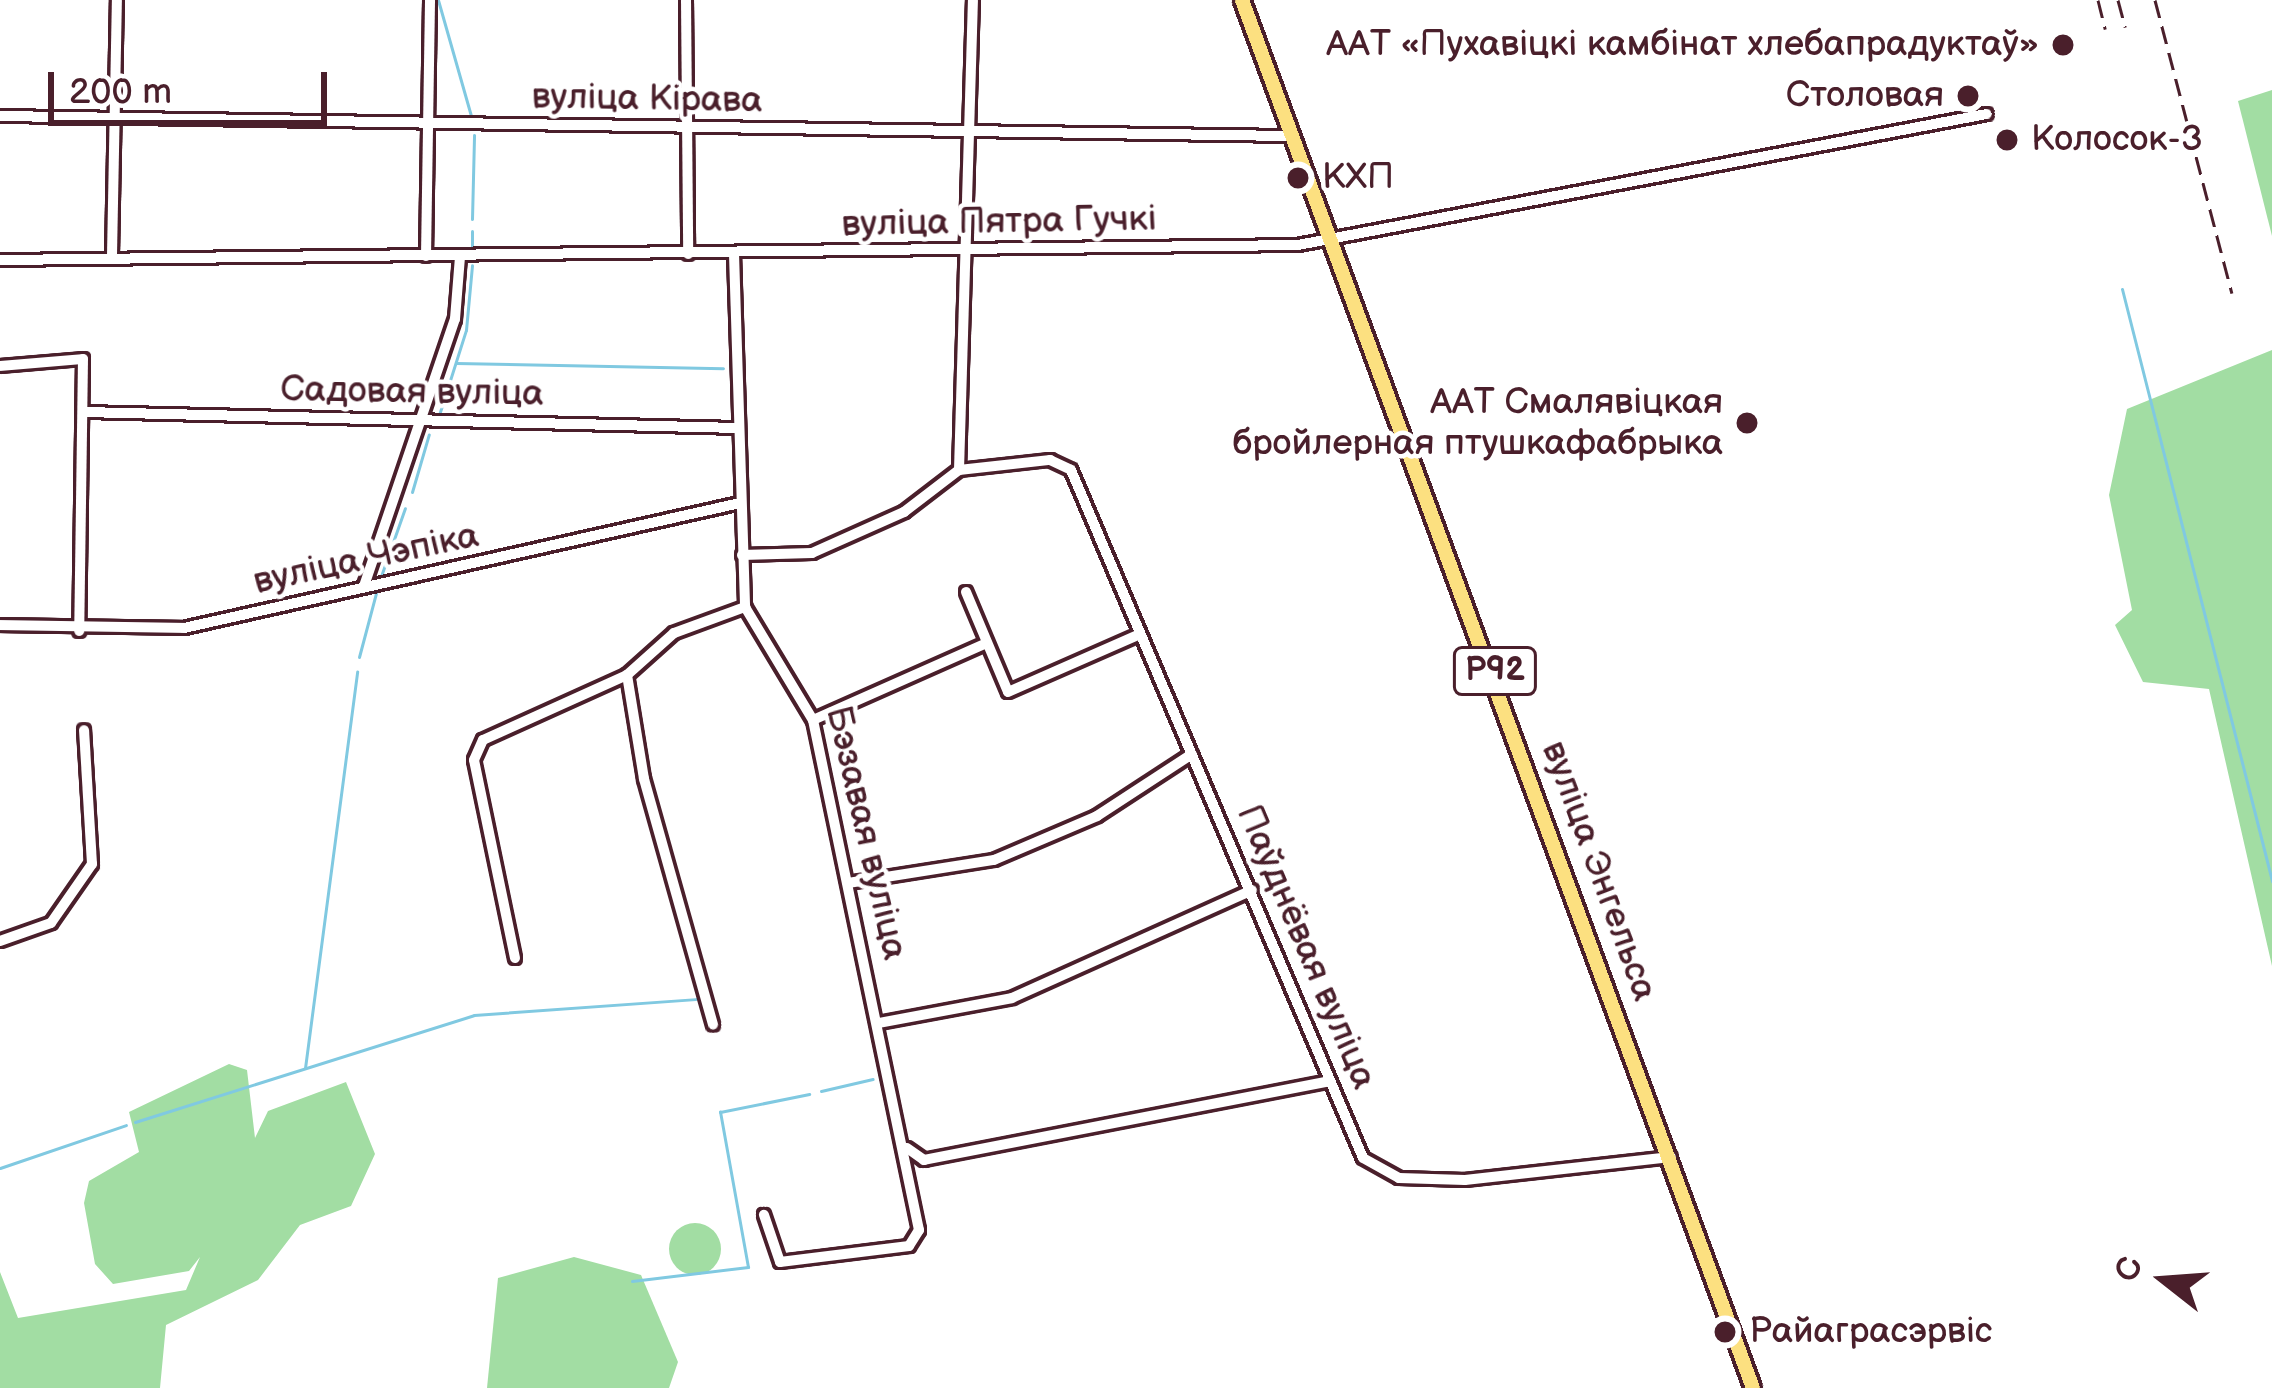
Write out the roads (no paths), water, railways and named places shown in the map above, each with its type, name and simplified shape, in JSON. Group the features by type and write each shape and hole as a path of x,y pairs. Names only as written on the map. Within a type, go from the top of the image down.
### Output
{"main road":[{"name":"вуліца Энгельса","path":"1242,0 1671,1157"},
{"name":"Р92","path":"1671,1157 1753,1388"}],"street":[{"path":"112,255 117,0"},
{"path":"426,256 430,0"},
{"path":"686,0 688,254"},
{"path":"742,555 812,553 904,512 959,470 973,0"},
{"name":"вуліца Пятра Гучкі","path":"0,260 112,255 966,255 1334,242 1987,114"},
{"name":"вуліца Кірава","path":"0,116 686,131 1294,136"},
{"name":"Бэзавая вуліца","path":"734,254 746,607 813,720 919,1230 909,1246 780,1262 764,1215"},
{"path":"364,586 424,425 455,320 460,256"},
{"path":"0,366 83,359 79,631"},
{"name":"Садовая вуліца","path":"84,412 424,425 739,428"},
{"name":"Паўднёвая вуліца","path":"959,470 1050,460 1071,470 1363,1158 1399,1178 1671,1157"},
{"name":"вуліца Чэпіка","path":"0,626 79,631 184,628 740,503"},
{"path":"966,592 1008,692 1140,634"},
{"path":"515,958 474,760 507,721 627,675 674,633 746,607"},
{"path":"813,720 987,643"},
{"path":"627,675 644,779 713,1025"},
{"path":"0,941 51,923 92,864 84,730"},
{"path":"848,883 994,860 1097,816 1192,754"},
{"path":"878,1023 1012,998 1252,890"},
{"path":"902,1140 924,1160 1330,1081"}],"waterway":[{"path":"438,0 472,119"},
{"path":"472,219 474,135"},
{"path":"472,231 472,248"},
{"path":"439,415 466,330 472,265"},
{"path":"2122,289 2272,881"},
{"path":"456,363 723,368"},
{"path":"412,492 429,434"},
{"path":"380,579 405,508"},
{"path":"359,657 376,593"},
{"path":"305,1068 357,671"},
{"path":"135,1122 474,1015 695,999"},
{"path":"821,1091 873,1079"},
{"path":"632,1281 748,1267 720,1112 809,1094"},
{"path":"0,1168 126,1125"}],"railway":[{"path":"2098,0 2105,29"},
{"path":"2118,0 2125,27"},
{"path":"2155,0 2232,293"}],"place":[{"name":"ААТ «Пухавіцкі камбінат хлебапрадуктаў»","path":"2063,45"},
{"name":"Столовая","path":"1968,96"},
{"name":"Колосок-3","path":"2007,140"},
{"name":"КХП","path":"1298,178"},
{"name":"ААТ Смалявіцкая бройлерная птушкафабрыка","path":"1747,423"},
{"name":"Райаграсэрвіс","path":"1725,1332"}]}
